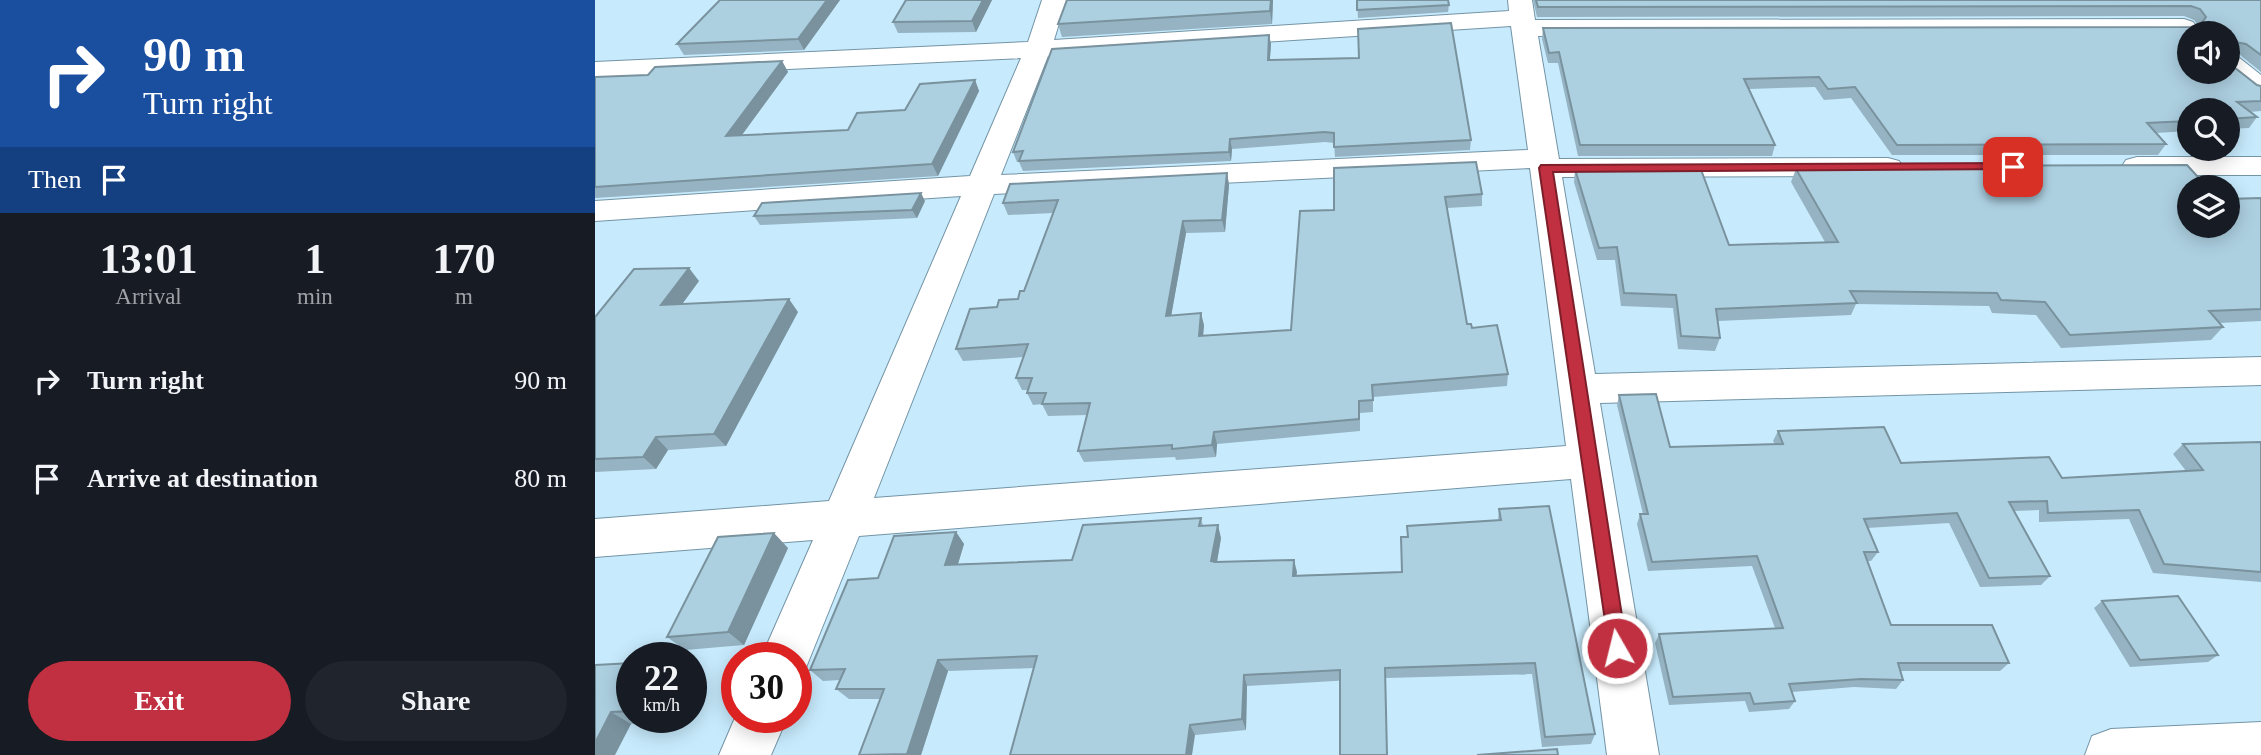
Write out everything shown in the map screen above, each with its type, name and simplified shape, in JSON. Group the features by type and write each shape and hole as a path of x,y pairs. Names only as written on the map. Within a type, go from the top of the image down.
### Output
{"street":[{"path":"793,642 1038,49 1053,0"},
{"path":"2153,0 2178,21"},
{"path":"1523,16 1633,755"},
{"path":"595,70 1038,49 1523,16 2177,30"},
{"path":"2240,71 2261,88"},
{"path":"595,211 982,185 1545,163 1917,167"},
{"path":"2110,166 2261,166"},
{"path":"1578,389 2261,371"},
{"path":"595,538 1590,461"},
{"path":"745,755 755,733"},
{"path":"2111,755 2261,748"}],"building":[{"path":"720,0 827,0 798,39 677,44"},
{"path":"906,0 983,0 972,21 893,22"},
{"path":"1067,0 1271,0 1270,11 1058,24"},
{"path":"1357,0 1448,0 1449,5 1357,10"},
{"path":"1536,0 2261,0 2261,55 2246,44 2240,43 2240,21 2203,21 2206,17 2200,9 2191,6 1538,7"},
{"path":"1451,23 1471,140 1334,147 1334,133 1324,132 1230,139 1229,152 1019,161 1023,151 1013,152 1052,49 1269,35 1268,60 1359,58 1358,29"},
{"path":"2177,27 2177,84 2240,84 2240,72 2261,86 2261,101 2240,102 2240,98 2177,98 2177,122 2147,123 2166,144 1897,145 1855,87 1828,89 1819,77 1744,79 1775,145 1580,145 1559,52 1549,53 1543,28"},
{"path":"782,61 726,136 848,130 857,113 905,110 920,84 975,80 932,164 595,187 595,77 648,75 655,67"},
{"path":"2240,104 2257,117 2240,118"},
{"path":"1476,162 1482,194 1445,197 1467,324 1471,324 1472,328 1497,325 1508,374 1372,385 1373,400 1359,401 1359,419 1214,432 1212,445 1172,449 1172,445 1078,451 1090,403 1042,404 1046,393 1027,393 1032,378 1016,378 1028,344 956,349 970,309 997,307 999,300 1018,299 1020,291 1024,291 1058,200 1003,203 1010,184 1227,173 1222,220 1183,221 1166,316 1201,313 1199,336 1291,330 1300,211 1334,210 1334,168"},
{"path":"2187,165 2196,175 2177,175 2177,238 2240,238 2240,199 2261,198 2261,309 2209,311 2223,327 2070,335 2045,302 2001,300 1997,293 1850,291 1857,303 1716,309 1720,338 1681,336 1676,295 1624,293 1617,247 1599,248 1575,169 1700,167 1729,245 1838,242 1796,169 1863,166"},
{"path":"921,193 912,210 754,216 762,203"},
{"path":"689,268 661,305 789,299 714,434 656,437 643,457 595,459 595,317 634,269"},
{"path":"1656,394 1670,447 1783,444 1778,431 1884,427 1901,463 2049,457 2062,478 2203,470 2183,444 2261,442 2261,572 2164,564 2139,510 2048,513 2047,501 2009,502 2050,576 1989,578 1957,513 1864,519 1878,552 1864,552 1891,625 1992,625 2009,663 1898,663 1903,680 1861,679 1789,684 1795,701 1754,704 1750,693 1673,697 1659,634 1783,628 1757,556 1652,562 1640,514 1648,514 1619,395"},
{"path":"1549,506 1595,734 1545,737 1535,663 1385,668 1387,755 1340,755 1340,670 1244,675 1242,719 1190,725 1186,755 1010,755 1037,656 938,660 907,754 859,755 884,689 836,689 845,669 812,670 848,580 878,578 894,536 956,532 945,565 1072,560 1083,525 1201,518 1199,526 1218,525 1211,561 1294,560 1293,576 1402,572 1401,537 1408,537 1407,526 1501,520 1499,509"},
{"path":"774,533 728,632 667,637 718,537"},
{"path":"2178,596 2218,655 2140,660 2102,601"},
{"path":"616,664 616,712 611,712 595,743 595,665"},
{"path":"1557,749 1558,755 1477,755"}],"route":[{"path":"1617,648 1546,168 2013,167"}]}
